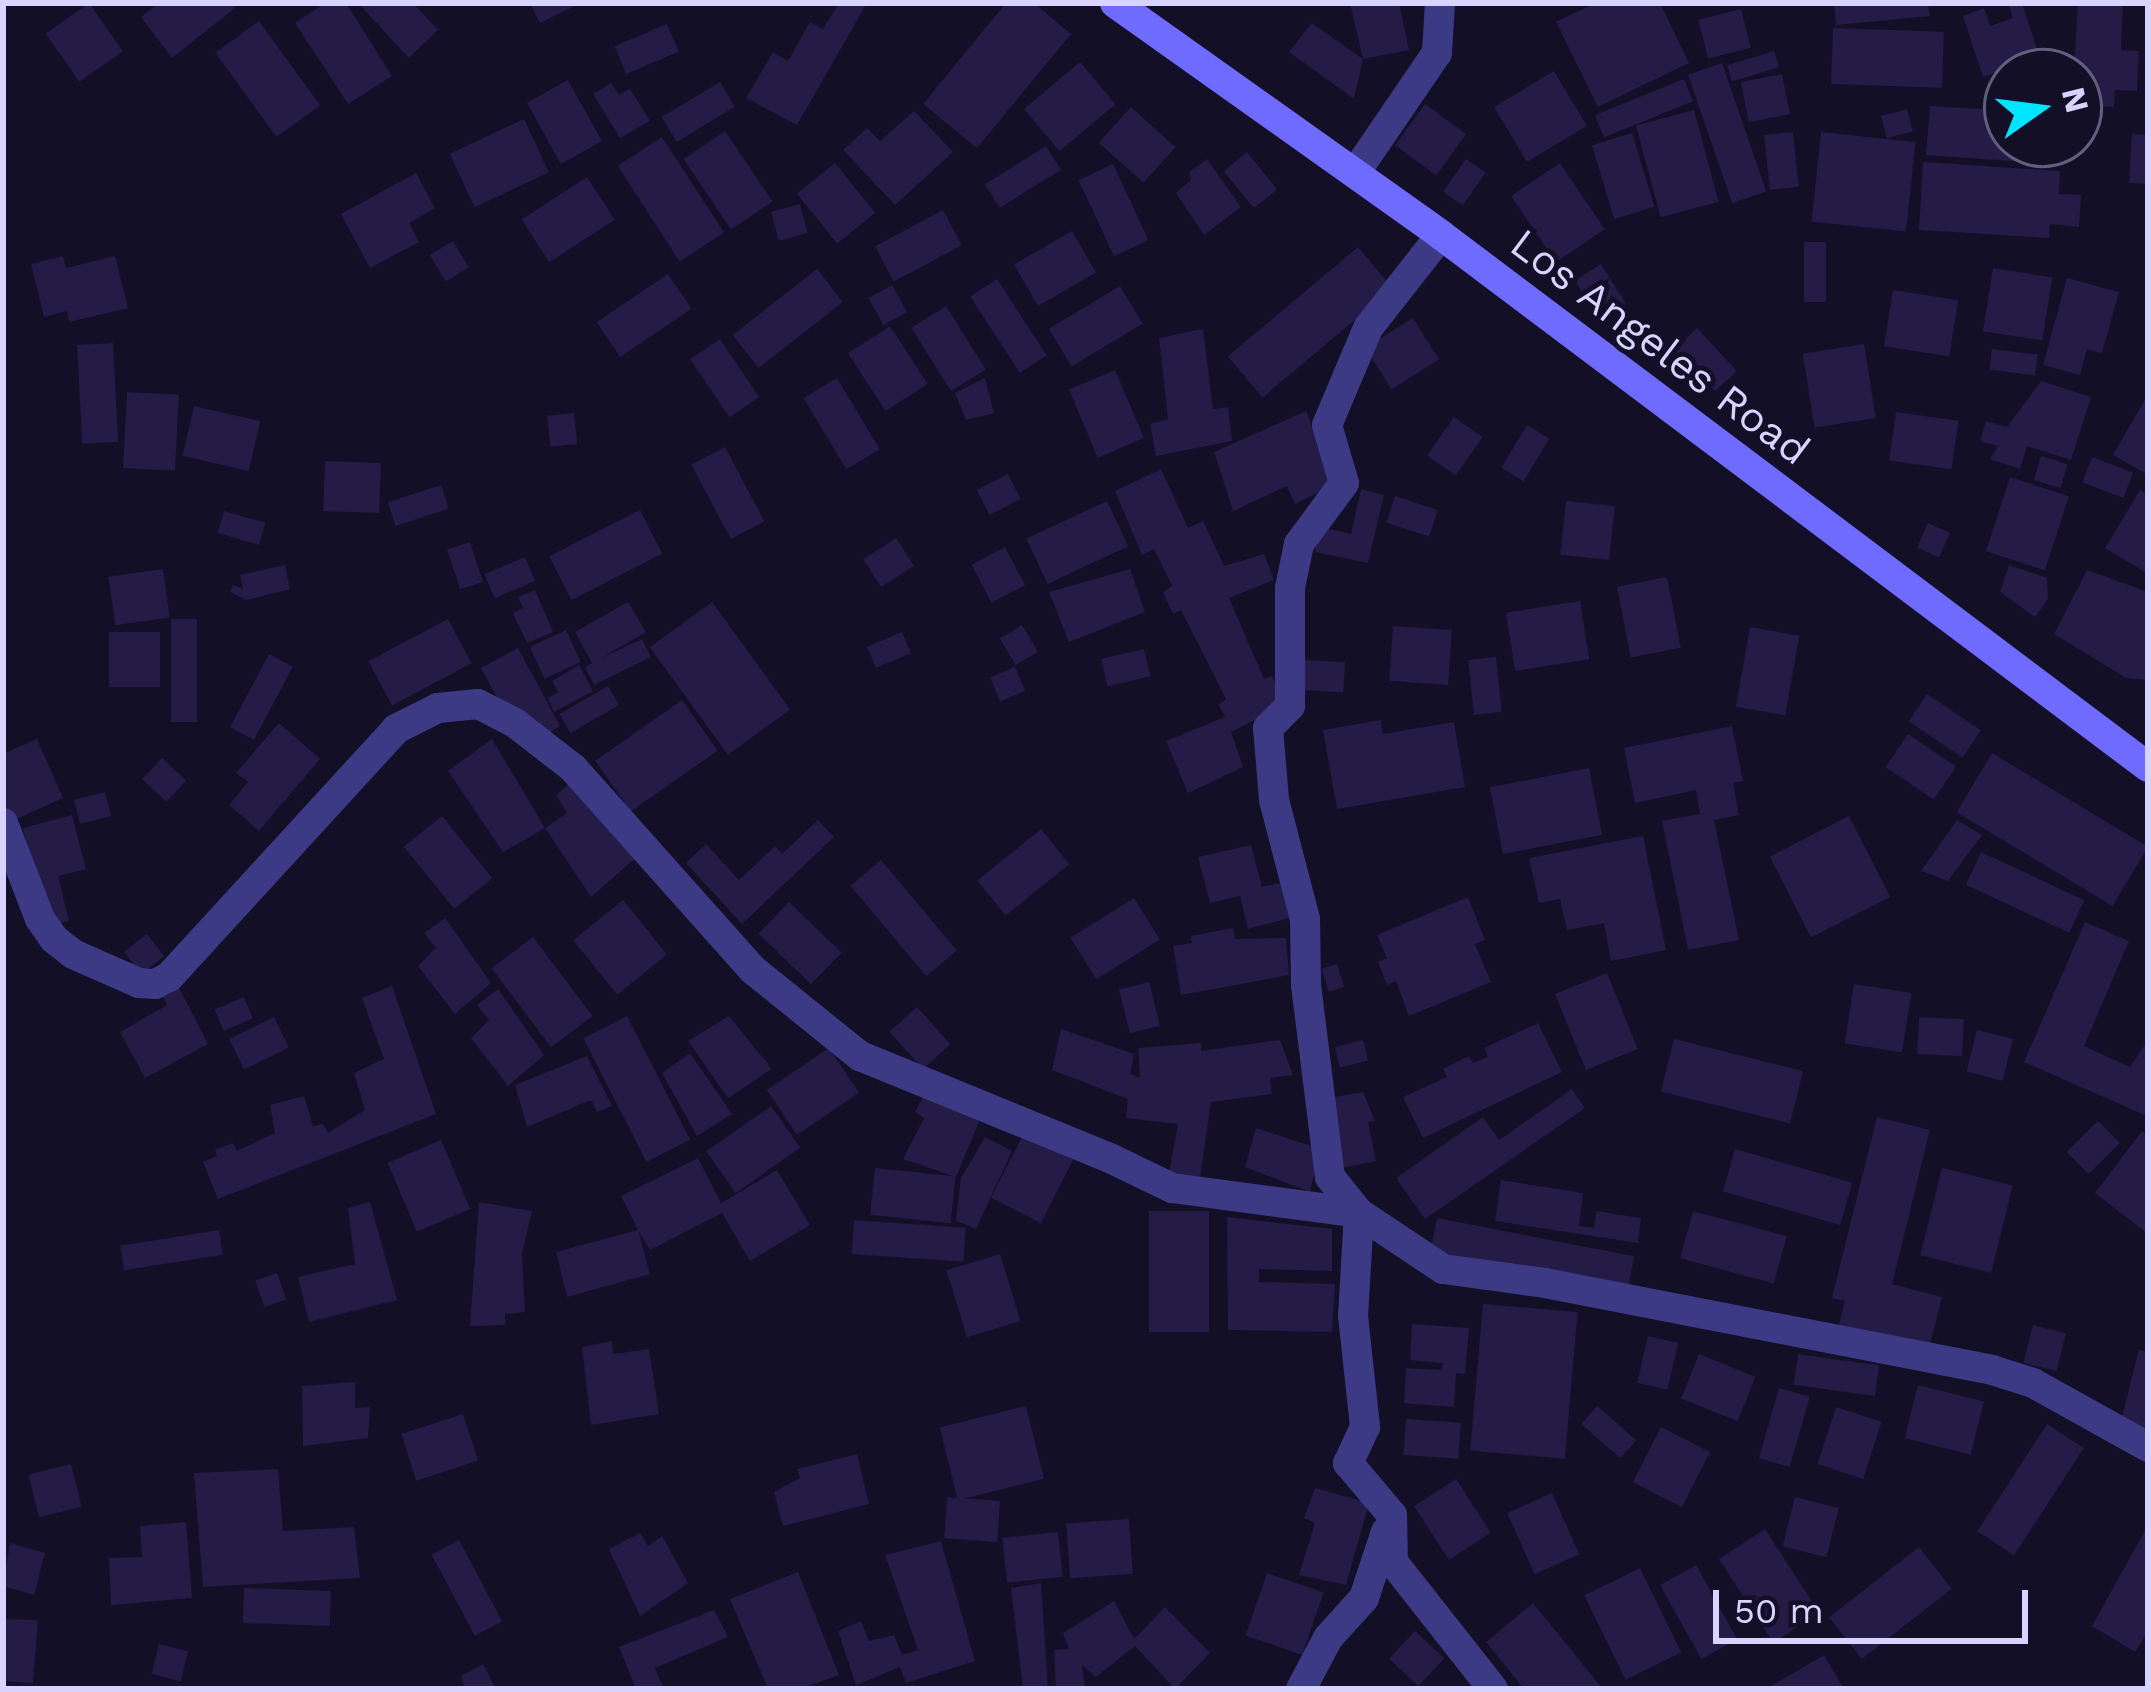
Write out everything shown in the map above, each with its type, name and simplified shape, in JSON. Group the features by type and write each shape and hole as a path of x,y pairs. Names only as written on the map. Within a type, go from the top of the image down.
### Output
{"main road":[{"name":"Los Angeles Road","path":"1115,3 1442,235 2148,767"}],"street":[{"path":"1355,172 1437,53 1440,3"},
{"path":"1442,235 1368,328 1328,425 1344,482 1299,544 1290,588 1290,706 1268,728 1274,800 1305,919 1306,985 1330,1178 1360,1214 1443,1269 1546,1282 1992,1370 2033,1383 2148,1448"},
{"path":"3,823 40,919 54,939 74,954 140,983 155,984 169,977 396,728 438,708 478,704 515,723 574,768 752,969 860,1056 1112,1159 1172,1189 1360,1214"},
{"path":"1360,1214 1353,1316 1365,1427 1348,1463 1392,1515 1393,1562 1493,1689"},
{"path":"1301,1689 1328,1639 1364,1598 1392,1515"}],"building":[{"path":"89,3 123,51 79,82 46,33"},
{"path":"159,3 231,3 235,8 172,58 141,17"},
{"path":"325,3 346,3 392,76 348,104 295,23"},
{"path":"358,3 413,3 438,30 409,58"},
{"path":"530,3 581,3 540,23"},
{"path":"839,3 867,3 797,125 746,98 773,52 788,61 810,22 823,29"},
{"path":"1006,3 1034,3 1071,34 977,148 923,104"},
{"path":"1350,3 1399,3 1409,50 1363,59"},
{"path":"1596,3 1660,3 1689,63 1598,107 1556,22"},
{"path":"1834,3 1928,3 1930,16 1836,25"},
{"path":"2008,3 2022,3 2037,48 1983,48 1983,77 1963,16 1984,8 1990,26 2013,18"},
{"path":"2078,3 2123,3 2121,50 2139,51 2137,91 2115,90 2114,107 2103,106 2103,48 2075,48"},
{"path":"1741,9 1751,48 1708,58 1698,20"},
{"path":"259,21 320,105 276,137 215,53"},
{"path":"1312,23 1363,59 1354,99 1289,52"},
{"path":"667,24 679,52 626,74 615,46"},
{"path":"1833,28 1944,32 1942,88 1831,84"},
{"path":"1774,51 1779,67 1732,82 1727,65"},
{"path":"1080,62 1115,104 1059,151 1024,109"},
{"path":"1722,63 1766,192 1732,203 1688,75"},
{"path":"1554,71 1587,126 1527,162 1494,107"},
{"path":"1782,74 1790,114 1749,122 1741,82"},
{"path":"1684,79 1693,101 1604,137 1595,115"},
{"path":"568,80 602,141 561,164 527,103"},
{"path":"720,82 735,107 677,142 662,117"},
{"path":"611,83 619,95 630,89 650,121 620,138 593,94"},
{"path":"1425,104 1466,134 1436,175 1395,145"},
{"path":"1930,106 1983,109 1983,159 1926,155"},
{"path":"1131,107 1176,147 1143,183 1099,143"},
{"path":"1907,109 1913,131 1887,138 1881,116"},
{"path":"1694,110 1719,202 1661,217 1636,126"},
{"path":"914,111 953,152 895,205 843,150 867,128 880,141"},
{"path":"524,119 549,172 475,207 450,154"},
{"path":"725,131 773,201 731,229 684,159"},
{"path":"1793,132 1799,187 1770,190 1764,135"},
{"path":"1821,132 1915,142 1906,231 1812,222"},
{"path":"1632,133 1655,207 1614,219 1592,145"},
{"path":"2132,134 2148,135 2148,184 2129,183"},
{"path":"662,137 724,233 680,261 618,166"},
{"path":"1046,146 1061,170 1000,208 985,184"},
{"path":"1247,152 1277,189 1254,208 1224,171"},
{"path":"1207,159 1241,207 1204,235 1176,193 1191,180 1189,172"},
{"path":"1466,159 1486,173 1463,206 1443,192"},
{"path":"1923,162 2060,171 2059,194 2081,195 2079,227 2050,224 2049,238 1919,230"},
{"path":"835,163 875,213 837,244 797,194"},
{"path":"1560,163 1605,229 1556,262 1511,196"},
{"path":"1113,164 1148,240 1114,256 1079,180"},
{"path":"416,173 435,208 409,223 419,242 370,268 341,214"},
{"path":"587,177 615,220 549,262 522,219"},
{"path":"800,204 808,233 779,241 771,212"},
{"path":"943,210 962,245 894,281 875,246"},
{"path":"1072,231 1096,273 1038,306 1014,264"},
{"path":"453,241 469,268 446,281 430,255"},
{"path":"1804,242 1826,242 1826,302 1804,302"},
{"path":"1358,247 1393,288 1262,398 1228,356"},
{"path":"63,256 66,268 115,256 128,308 69,322 67,311 44,317 31,264"},
{"path":"1601,264 1626,304 1600,320 1575,280"},
{"path":"1993,268 2052,277 2042,341 1983,331"},
{"path":"817,269 843,302 759,368 733,335"},
{"path":"668,274 691,309 620,357 597,322"},
{"path":"2067,278 2119,292 2102,353 2087,349 2080,375 2043,365"},
{"path":"997,279 1047,355 1020,373 970,296"},
{"path":"892,285 907,312 883,325 868,298"},
{"path":"1120,286 1143,324 1072,366 1049,329"},
{"path":"1893,290 1958,300 1949,357 1884,346"},
{"path":"946,306 986,370 951,391 911,328"},
{"path":"1413,318 1439,360 1391,389 1366,348"},
{"path":"890,326 928,384 886,411 848,353"},
{"path":"1697,328 1737,371 1715,391 1701,375 1690,386 1664,359"},
{"path":"1203,329 1213,409 1228,407 1232,441 1156,456 1150,424 1168,419 1159,338"},
{"path":"720,339 759,397 729,417 690,359"},
{"path":"113,343 118,442 82,444 77,345"},
{"path":"1864,344 1876,418 1814,428 1803,354"},
{"path":"1992,349 2038,355 2035,375 1989,370"},
{"path":"1115,370 1144,438 1098,458 1069,390"},
{"path":"837,378 880,449 846,469 804,398"},
{"path":"985,378 994,413 966,420 955,393"},
{"path":"2041,381 2091,397 2071,460 2027,446 2020,469 1990,459 1998,446 1980,441 1986,421 2007,427"},
{"path":"127,392 179,395 175,471 123,468"},
{"path":"2148,394 2148,475 2113,455"},
{"path":"194,406 260,421 249,471 183,456"},
{"path":"1306,411 1334,485 1295,504 1287,486 1233,511 1214,452"},
{"path":"1896,412 1958,421 1952,469 1889,461"},
{"path":"574,413 577,444 550,447 547,416"},
{"path":"1454,417 1483,437 1456,476 1427,456"},
{"path":"1527,425 1549,438 1524,481 1501,468"},
{"path":"725,447 764,521 731,539 691,465"},
{"path":"2041,456 2068,464 2060,488 2034,480"},
{"path":"2092,457 2133,473 2123,498 2082,482"},
{"path":"325,461 381,463 379,513 323,511"},
{"path":"1161,469 1188,528 1203,521 1224,566 1264,554 1274,580 1229,598 1264,679 1272,676 1286,704 1231,732 1243,767 1188,793 1166,741 1225,717 1219,705 1226,699 1181,610 1173,614 1163,592 1172,586 1154,549 1142,555 1115,491"},
{"path":"1008,474 1021,499 990,515 977,490"},
{"path":"2010,477 2069,496 2045,570 1986,551"},
{"path":"441,485 449,509 395,526 388,502"},
{"path":"1361,489 1384,495 1368,563 1315,552 1321,527 1351,534"},
{"path":"2140,490 2148,495 2148,574 2105,548"},
{"path":"1395,496 1438,510 1429,537 1386,523"},
{"path":"1107,501 1128,546 1047,584 1026,539"},
{"path":"1566,501 1615,506 1609,560 1560,555"},
{"path":"640,510 662,554 571,600 549,556"},
{"path":"224,511 265,523 259,545 218,533"},
{"path":"1928,523 1950,533 1939,557 1917,548"},
{"path":"896,538 914,566 881,587 863,559"},
{"path":"470,542 483,582 460,589 447,549"},
{"path":"1005,547 1025,585 992,603 971,565"},
{"path":"525,557 535,581 495,598 484,574"},
{"path":"285,565 290,589 246,600 230,592 233,585 243,589 240,575"},
{"path":"2009,565 2047,578 2048,599 2035,617 2000,592"},
{"path":"163,569 170,618 115,625 109,577"},
{"path":"1130,569 1145,612 1069,642 1049,592"},
{"path":"2087,570 2148,592 2148,680 2126,678 2054,634"},
{"path":"1667,577 1681,648 1631,657 1617,587"},
{"path":"535,590 553,632 527,643 513,613 523,608 518,597"},
{"path":"1580,601 1589,659 1515,671 1506,613"},
{"path":"628,602 646,632 601,658 642,639 651,657 594,685 585,667 592,663 575,632"},
{"path":"712,602 790,710 728,755 650,647"},
{"path":"171,619 197,619 197,722 171,722"},
{"path":"448,619 471,663 392,705 369,661"},
{"path":"1022,625 1038,652 1016,665 1000,638"},
{"path":"1393,626 1452,630 1448,685 1389,681"},
{"path":"1750,627 1799,636 1785,715 1736,707"},
{"path":"566,630 581,662 545,679 530,647"},
{"path":"109,632 160,632 160,687 109,687"},
{"path":"902,632 911,653 876,668 867,647"},
{"path":"518,648 560,726 545,735 536,719 525,725 506,714 481,668"},
{"path":"1144,649 1150,676 1107,686 1101,659"},
{"path":"269,654 293,667 254,740 230,727"},
{"path":"1496,657 1502,712 1474,715 1468,660"},
{"path":"1303,660 1345,662 1343,692 1301,690"},
{"path":"579,665 593,691 554,712 548,698 558,692 552,681"},
{"path":"1015,667 1025,691 1000,701 990,678"},
{"path":"608,686 619,705 571,733 560,714"},
{"path":"1927,694 1981,730 1962,758 1909,721"},
{"path":"682,700 718,751 631,812 595,761"},
{"path":"1381,720 1383,734 1454,722 1465,787 1337,809 1323,730"},
{"path":"279,723 320,759 259,831 229,805 248,782 236,773"},
{"path":"1732,726 1743,781 1733,783 1739,815 1714,820 1739,940 1688,950 1662,821 1700,814 1696,790 1635,803 1624,748"},
{"path":"1908,734 1956,766 1934,800 1886,767"},
{"path":"37,739 63,798 10,822 3,807 3,754"},
{"path":"492,739 545,828 503,852 448,771"},
{"path":"1992,753 2148,847 2112,906 1956,812"},
{"path":"162,758 186,781 166,802 142,779"},
{"path":"1589,768 1602,835 1503,854 1490,787"},
{"path":"573,781 638,856 591,897 545,828 567,813 556,795"},
{"path":"105,792 111,816 80,824 74,800"},
{"path":"72,815 86,869 58,876 69,921 49,926 23,828"},
{"path":"442,816 492,878 454,909 404,847"},
{"path":"1849,816 1890,897 1811,937 1770,856"},
{"path":"818,820 834,837 742,924 686,863 706,844 739,880 775,846 782,854"},
{"path":"1957,820 1982,835 1948,881 1921,871"},
{"path":"1041,829 1069,864 1006,916 977,881"},
{"path":"1643,836 1666,950 1611,961 1604,923 1567,930 1560,899 1539,903 1529,858"},
{"path":"1251,845 1262,887 1284,882 1293,917 1248,929 1240,896 1210,903 1198,857"},
{"path":"1981,852 2084,900 2069,933 1966,885"},
{"path":"881,860 957,950 926,976 850,886"},
{"path":"1468,897 1485,940 1475,944 1491,982 1409,1016 1396,981 1387,985 1378,962 1387,958 1377,935"},
{"path":"1134,898 1160,940 1096,979 1070,938"},
{"path":"623,900 667,954 617,995 573,940"},
{"path":"789,902 842,953 811,984 758,934"},
{"path":"445,918 491,983 455,1014 418,966 436,948 424,933"},
{"path":"2085,922 2129,941 2084,1046 2130,1067 2148,1040 2147,1116 2024,1062"},
{"path":"1233,928 1235,939 1286,938 1289,975 1181,995 1173,946 1192,943 1191,936"},
{"path":"147,934 164,956 141,974 124,952"},
{"path":"533,937 593,1016 551,1047 491,968"},
{"path":"1337,964 1344,987 1329,992 1322,969"},
{"path":"1607,973 1638,1049 1586,1070 1555,994"},
{"path":"176,982 208,1044 145,1078 120,1032 167,1005 160,991"},
{"path":"1149,982 1160,1026 1130,1033 1119,989"},
{"path":"1854,984 1911,993 1902,1052 1845,1043"},
{"path":"392,986 436,1114 218,1199 203,1162 217,1156 215,1150 233,1143 237,1151 275,1133 270,1105 304,1096 313,1126 323,1124 328,1133 365,1110 354,1073 384,1059 362,998"},
{"path":"498,989 544,1055 508,1086 471,1038 489,1020 477,1005"},
{"path":"244,997 253,1018 224,1031 215,1010"},
{"path":"917,1007 950,1044 923,1069 890,1032"},
{"path":"627,1016 690,1140 646,1162 583,1038"},
{"path":"729,1016 772,1069 728,1098 688,1041"},
{"path":"274,1017 289,1048 244,1069 229,1039"},
{"path":"1919,1017 1964,1019 1962,1056 1917,1054"},
{"path":"1538,1023 1562,1072 1423,1138 1403,1097 1447,1077 1443,1069 1469,1056 1473,1063 1488,1057 1484,1048"},
{"path":"1061,1029 1134,1054 1130,1074 1140,1078 1138,1048 1201,1043 1201,1051 1280,1040 1293,1075 1270,1078 1272,1094 1211,1102 1199,1185 1169,1173 1178,1124 1126,1118 1128,1099 1052,1070"},
{"path":"1977,1030 2013,1039 2002,1081 1967,1072"},
{"path":"1674,1039 1803,1071 1790,1124 1661,1091"},
{"path":"1363,1040 1368,1060 1340,1067 1335,1047"},
{"path":"829,1048 859,1093 797,1135 767,1090"},
{"path":"690,1053 732,1114 697,1136 662,1073"},
{"path":"587,1056 612,1106 597,1112 591,1100 527,1127 515,1085"},
{"path":"1572,1089 1585,1108 1425,1219 1396,1178 1483,1117 1499,1140"},
{"path":"926,1091 982,1115 956,1177 903,1159 924,1118 915,1112"},
{"path":"1363,1092 1375,1121 1368,1122 1376,1161 1342,1168 1329,1098"},
{"path":"771,1106 800,1148 736,1193 706,1151"},
{"path":"1877,1117 1930,1130 1892,1284 1942,1297 1929,1348 1839,1325 1845,1301 1832,1298"},
{"path":"2098,1121 2120,1143 2089,1174 2067,1152"},
{"path":"1256,1128 1320,1149 1310,1192 1245,1167"},
{"path":"1025,1131 1075,1156 1041,1223 991,1198"},
{"path":"2142,1131 2148,1136 2148,1234 2095,1193"},
{"path":"985,1137 1012,1151 976,1229 956,1221 961,1178"},
{"path":"441,1140 470,1209 417,1232 388,1163"},
{"path":"1735,1149 1852,1183 1840,1225 1723,1191"},
{"path":"698,1158 721,1203 777,1170 810,1225 750,1261 722,1213 650,1250 621,1196"},
{"path":"875,1168 956,1176 951,1223 870,1215"},
{"path":"1942,1168 2013,1186 1991,1273 1920,1255"},
{"path":"1501,1180 1583,1193 1579,1226 1594,1228 1596,1211 1641,1218 1638,1243 1495,1221"},
{"path":"370,1202 397,1300 309,1322 298,1277 355,1264 348,1208"},
{"path":"479,1202 532,1211 522,1254 525,1312 505,1314 505,1325 470,1326"},
{"path":"1149,1211 1209,1211 1209,1332 1149,1332"},
{"path":"1693,1211 1787,1236 1774,1283 1680,1258"},
{"path":"1227,1217 1332,1229 1332,1271 1259,1269 1259,1282 1335,1284 1332,1332 1228,1330"},
{"path":"1437,1218 1634,1256 1628,1290 1431,1251"},
{"path":"854,1220 966,1228 963,1262 852,1254"},
{"path":"219,1230 223,1255 124,1270 120,1246"},
{"path":"638,1230 650,1274 567,1297 556,1252"},
{"path":"1000,1254 1020,1321 967,1337 946,1270"},
{"path":"277,1273 286,1299 264,1307 255,1280"},
{"path":"1483,1304 1578,1312 1565,1459 1470,1450"},
{"path":"1412,1324 1469,1328 1465,1374 1456,1373 1454,1407 1404,1403 1406,1368 1442,1370 1443,1363 1410,1360"},
{"path":"2033,1325 2066,1333 2057,1371 2024,1363"},
{"path":"1648,1336 1678,1343 1667,1390 1637,1383"},
{"path":"612,1341 613,1354 649,1349 659,1414 591,1425 582,1347"},
{"path":"2139,1350 2148,1352 2148,1428 2121,1421"},
{"path":"1699,1354 1756,1377 1738,1421 1681,1399"},
{"path":"1798,1354 1879,1365 1875,1396 1794,1385"},
{"path":"355,1382 355,1408 370,1407 368,1438 303,1446 302,1386"},
{"path":"1918,1385 1984,1401 1971,1455 1905,1438"},
{"path":"1779,1388 1810,1397 1790,1467 1759,1458"},
{"path":"1026,1406 1044,1479 958,1500 940,1428"},
{"path":"1597,1406 1636,1440 1620,1458 1581,1424"},
{"path":"1836,1407 1882,1422 1863,1479 1817,1464"},
{"path":"463,1414 478,1461 416,1481 401,1434"},
{"path":"1406,1419 1461,1423 1458,1459 1403,1455"},
{"path":"2047,1424 2084,1448 2014,1555 1977,1531"},
{"path":"1661,1427 1710,1452 1682,1507 1633,1482"},
{"path":"857,1454 869,1504 783,1526 774,1492 800,1478 797,1469"},
{"path":"71,1464 82,1507 39,1517 28,1475"},
{"path":"278,1469 283,1531 354,1527 360,1578 203,1587 194,1473"},
{"path":"1456,1479 1491,1533 1449,1560 1414,1506"},
{"path":"1315,1488 1369,1503 1346,1585 1299,1575 1315,1523 1304,1518"},
{"path":"1552,1493 1579,1554 1534,1574 1507,1513"},
{"path":"947,1497 1000,1501 997,1542 944,1538"},
{"path":"1795,1497 1839,1508 1826,1557 1783,1546"},
{"path":"1129,1519 1133,1574 1070,1578 1066,1523"},
{"path":"186,1522 192,1598 111,1605 109,1558 142,1557 140,1526"},
{"path":"2148,1525 2148,1631 2135,1652 2092,1626"},
{"path":"1765,1529 1819,1613 1773,1643 1719,1559"},
{"path":"1058,1532 1063,1577 1007,1583 1002,1538"},
{"path":"640,1533 648,1546 662,1536 688,1583 640,1616 609,1549"},
{"path":"459,1540 502,1621 475,1636 432,1555"},
{"path":"941,1541 975,1661 906,1683 900,1667 856,1685 838,1631 861,1621 869,1641 894,1635 902,1655 918,1650 885,1555"},
{"path":"10,1543 45,1553 34,1595 3,1586"},
{"path":"1919,1547 1952,1589 1862,1659 1829,1617"},
{"path":"1696,1565 1737,1639 1701,1659 1660,1585"},
{"path":"1640,1568 1681,1652 1625,1680 1584,1595"},
{"path":"798,1572 839,1675 800,1689 768,1689 730,1599"},
{"path":"1267,1573 1324,1593 1302,1655 1246,1635"},
{"path":"1041,1583 1048,1689 1023,1689 1011,1588"},
{"path":"244,1588 331,1591 330,1626 243,1623"},
{"path":"1114,1601 1134,1639 1165,1607 1210,1653 1175,1689 1135,1646 1096,1677 1082,1665 1085,1689 1056,1689 1054,1650 1069,1649 1063,1633"},
{"path":"1533,1603 1603,1689 1524,1689 1486,1642"},
{"path":"714,1610 728,1637 655,1668 664,1689 636,1689 619,1647"},
{"path":"3,1619 38,1620 33,1683 3,1681"},
{"path":"1415,1631 1444,1658 1418,1686 1389,1659"},
{"path":"159,1644 188,1651 181,1681 152,1674"},
{"path":"1824,1655 1844,1689 1766,1689"},
{"path":"483,1664 496,1689 465,1689 461,1676"}]}
